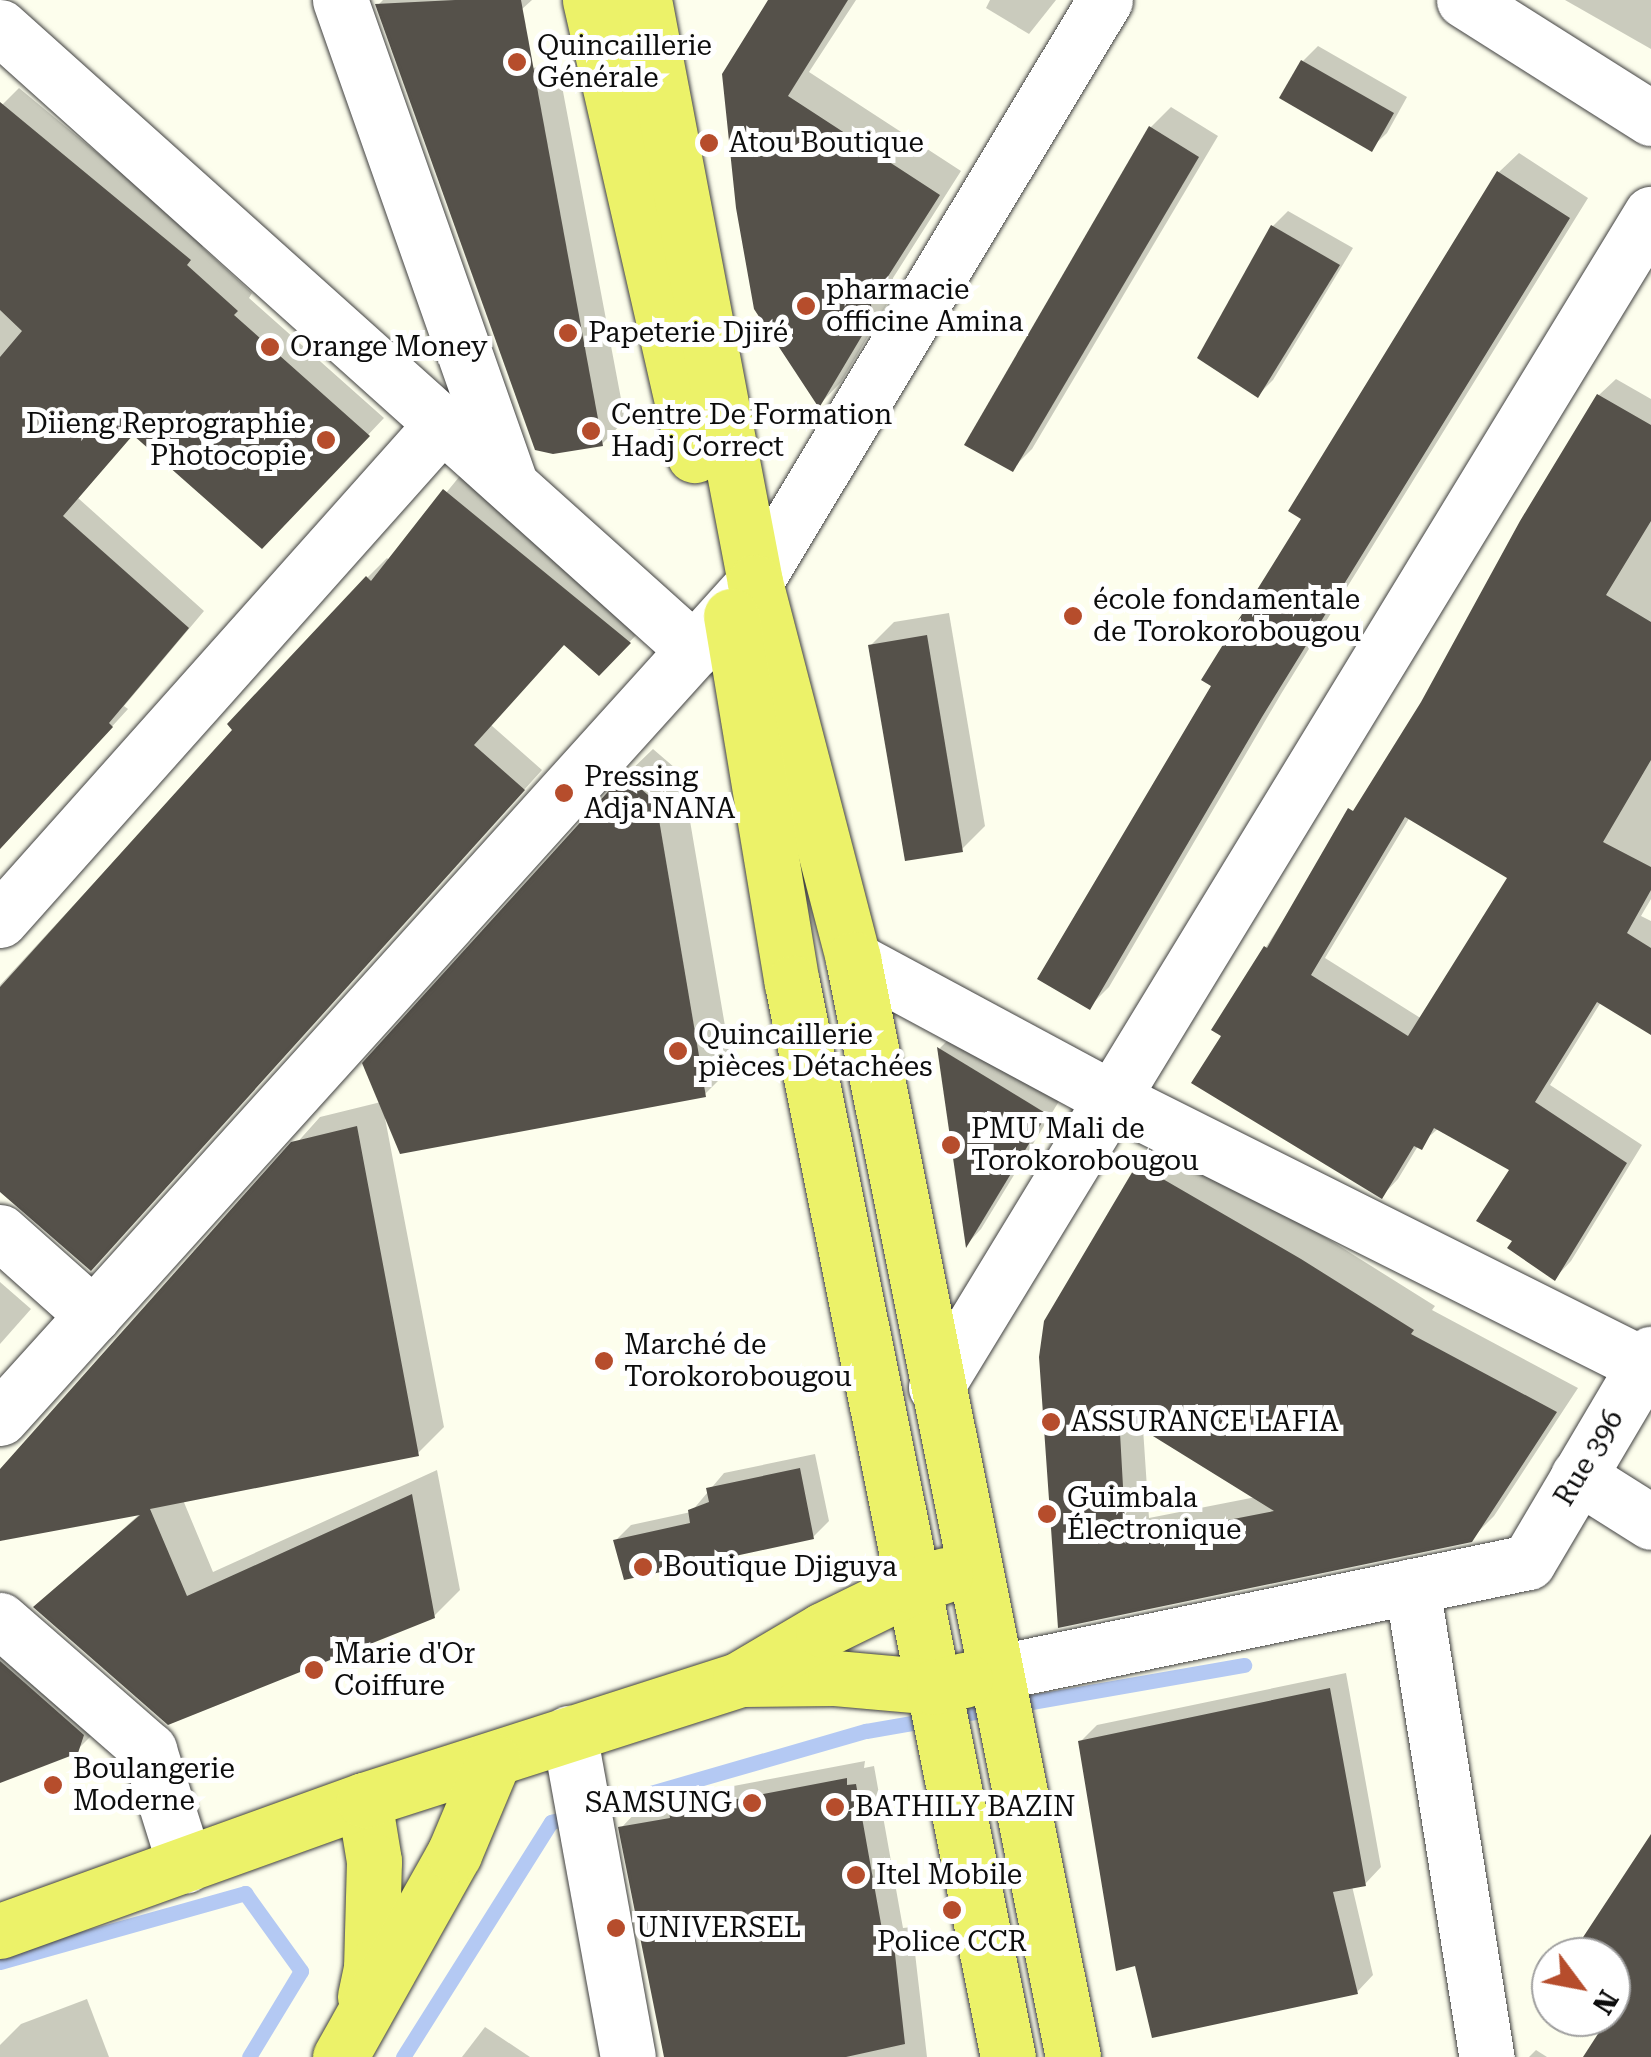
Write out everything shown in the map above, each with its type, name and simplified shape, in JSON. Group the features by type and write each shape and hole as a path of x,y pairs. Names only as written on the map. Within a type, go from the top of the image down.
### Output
{"main road":[{"path":"590,0 742,596 853,959 1073,2057"},
{"path":"644,0 742,596 792,983 1008,2057"},
{"path":"0,1931 364,1800 740,1679 913,1586 972,1566"},
{"path":"740,1679 835,1678 934,1687 995,1673"},
{"path":"348,2043 454,1854 492,1760"},
{"path":"348,2043 372,1968 374,1861 364,1800"}],"street":[{"path":"340,0 512,487"},
{"path":"0,1418 742,596 1105,0"},
{"path":"1464,0 1651,118"},
{"path":"2,34 694,650"},
{"path":"936,1387 1651,214"},
{"path":"0,920 442,424"},
{"path":"853,959 1111,1098 1648,1360"},
{"path":"0,1232 93,1315"},
{"name":"Rue 396","path":"1412,1586 1528,1562 1648,1360"},
{"path":"1578,1476 1651,1522"},
{"path":"995,1673 1412,1586 1487,2057"},
{"path":"0,1620 149,1750 185,1865"},
{"path":"570,1733 628,2057"}],"building":[{"path":"521,0 603,446 553,454 535,450 375,4"},
{"path":"768,0 848,0 788,96 940,195 871,303 872,319 819,408 754,309 736,208 722,74"},
{"path":"1301,60 1394,113 1372,152 1279,98"},
{"path":"0,102 191,260 187,265 238,311 234,315 370,436 262,549 133,435 63,516 189,628 109,723 113,727 0,849 0,357 22,331 0,310"},
{"path":"1149,126 1199,157 1013,472 964,445"},
{"path":"1497,171 1570,218 1262,717 1090,1010 1037,979 1211,686 1201,680 1301,519 1288,511"},
{"path":"1271,225 1340,265 1258,398 1197,358"},
{"path":"1597,394 1651,425 1651,521 1606,595 1651,622 1651,760 1603,842 1651,867 1651,890 1627,933 1651,948 1651,1035 1597,1002 1535,1102 1627,1163 1555,1281 1507,1248 1512,1241 1476,1221 1509,1170 1434,1128 1422,1150 1414,1146 1382,1199 1191,1083 1221,1036 1211,1030 1264,946 1267,948 1348,808 1353,811 1421,702 1520,521","holes":["1405,817 1507,878 1408,1036 1311,975"]},
{"path":"443,489 631,643 599,676 564,645 474,745 525,790 91,1271 0,1192 0,987 232,730 227,724 366,576 371,581"},
{"path":"927,635 963,852 905,861 868,645"},
{"path":"624,774 656,802 706,1097 400,1154 362,1063"},
{"path":"937,1047 1047,1114 966,1248"},
{"path":"357,1126 419,1456 150,1509 187,1596 412,1494 435,1618 168,1725 33,1607 140,1515 0,1541 0,1469 291,1142"},
{"path":"1137,1164 1301,1259 1414,1330 1411,1334 1557,1412 1472,1542 1058,1628 1039,1357 1044,1321","holes":["1119,1415 1274,1511 1126,1540"]},
{"path":"800,1468 814,1539 624,1580 613,1540 690,1523 688,1510 709,1502 706,1488"},
{"path":"0,1661 84,1735 78,1753 0,1783"},
{"path":"1330,1688 1366,1886 1333,1892 1358,1994 1152,2038 1135,1966 1116,1971 1078,1741"},
{"path":"847,1778 847,1785 856,1784 885,1946 894,1945 905,2044 846,2057 664,2057 618,1827 670,1818 669,1812"},
{"path":"1651,1834 1651,2057 1583,2057 1596,2037 1631,2037 1631,1937 1583,1937"}],"waterway":[{"path":"595,1809 866,1731 1244,1665"},
{"path":"403,2057 551,1822 573,1816"},
{"path":"0,1962 245,1893 301,1971 249,2057"}],"place":[{"name":"Quincaillerie Générale","path":"517,62"},
{"name":"Atou Boutique","path":"709,143"},
{"name":"pharmacie officine Amina","path":"806,306"},
{"name":"Papeterie Djiré","path":"568,333"},
{"name":"Orange Money","path":"270,347"},
{"name":"Centre De Formation Hadj Correct","path":"591,431"},
{"name":"Diieng Reprographie Photocopie","path":"326,440"},
{"name":"école fondamentale de Torokorobougou","path":"1073,616"},
{"name":"Pressing Adja NANA","path":"564,793"},
{"name":"Quincaillerie pièces Détachées","path":"678,1051"},
{"name":"PMU Mali de Torokorobougou","path":"951,1145"},
{"name":"Marché de Torokorobougou","path":"604,1361"},
{"name":"ASSURANCE LAFIA","path":"1051,1422"},
{"name":"Guimbala Électronique","path":"1047,1514"},
{"name":"Boutique Djiguya","path":"643,1567"},
{"name":"Marie d'Or Coiffure","path":"314,1670"},
{"name":"Boulangerie Moderne","path":"53,1785"},
{"name":"SAMSUNG","path":"752,1803"},
{"name":"BATHILY BAZIN","path":"835,1807"},
{"name":"Itel Mobile","path":"856,1875"},
{"name":"Police CCR","path":"952,1910"},
{"name":"UNIVERSEL","path":"616,1928"}]}
